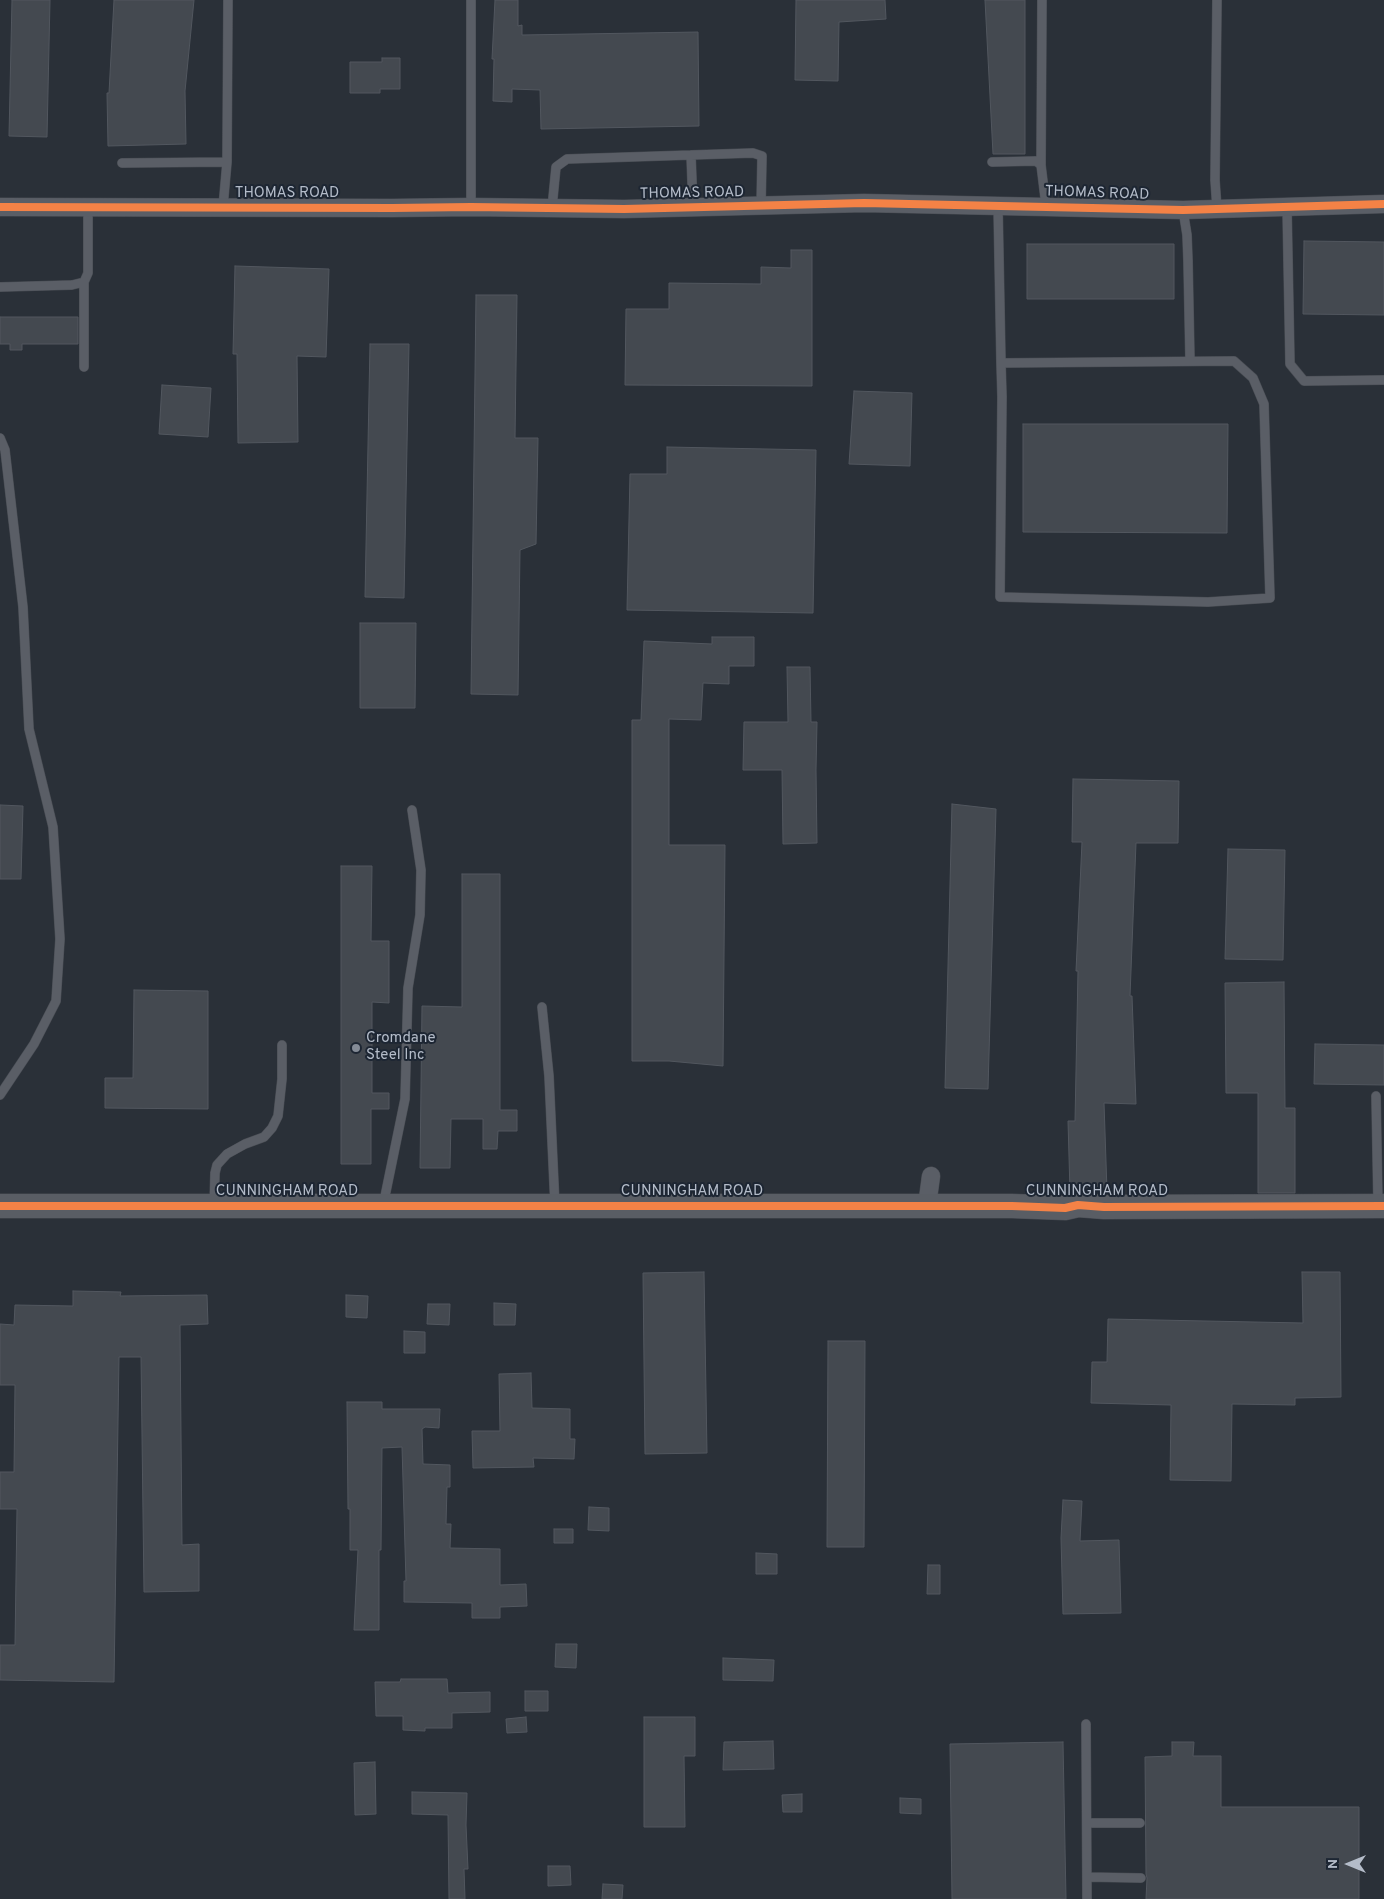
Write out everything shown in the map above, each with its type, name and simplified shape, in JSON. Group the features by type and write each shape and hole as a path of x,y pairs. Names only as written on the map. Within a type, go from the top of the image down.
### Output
{"street":[{"name":"THOMAS ROAD","path":"0,207 471,206 624,209 864,203 1183,210 1384,204"},
{"path":"928,1206 931,1176"},
{"name":"CUNNINGHAM ROAD","path":"0,1206 1012,1206 1065,1208 1078,1205 1113,1207 1381,1206"}],"lane":[{"path":"223,207 227,162 228,0"},
{"path":"471,0 471,206"},
{"path":"1042,0 1042,165 1046,206"},
{"path":"1217,0 1215,180 1217,209"},
{"path":"552,208 556,167 567,159 753,154 762,156 761,206"},
{"path":"691,155 693,208"},
{"path":"992,162 1036,161 1042,165"},
{"path":"122,163 227,162"},
{"path":"998,205 1000,363 1002,396 1000,597 1208,602 1270,598 1264,404 1253,378 1234,361 1000,363"},
{"path":"84,367 84,282 88,273 88,207"},
{"path":"1287,207 1290,364 1304,381 1384,380"},
{"path":"1183,210 1187,235 1190,361"},
{"path":"0,287 72,285 84,282"},
{"path":"0,438 5,450 23,607 29,730 53,826 60,939 56,1002 34,1044 0,1095"},
{"path":"383,1206 405,1099 408,988 420,914 421,870 412,810"},
{"path":"542,1007 549,1076 555,1206"},
{"path":"214,1206 217,1165 227,1154 246,1144 264,1138 278,1116 282,1079 282,1046"},
{"path":"1376,1096 1381,1206"},
{"path":"1086,1724 1087,1899"},
{"path":"1087,1822 1140,1823"},
{"path":"1087,1877 1141,1878"}],"building":[{"path":"12,0 50,0 47,137 9,136"},
{"path":"114,0 194,0 185,91 186,144 108,146 107,93 109,93"},
{"path":"495,0 518,0 518,26 522,25 522,35 698,32 699,126 541,129 540,90 512,89 512,102 493,101 494,59 492,59"},
{"path":"796,0 885,0 886,19 839,22 838,81 795,80"},
{"path":"985,0 1025,0 1025,154 993,154"},
{"path":"382,58 400,58 400,89 380,89 380,93 350,93 350,62 382,62"},
{"path":"1304,241 1384,242 1384,315 1303,314"},
{"path":"1027,244 1174,244 1174,299 1027,299"},
{"path":"791,250 812,250 812,386 625,385 626,309 669,309 669,283 761,284 761,267 791,268"},
{"path":"235,266 329,269 326,357 297,356 298,442 238,443 237,354 233,354"},
{"path":"476,295 517,295 515,438 538,438 536,544 520,550 518,695 471,694"},
{"path":"0,317 78,317 78,344 22,344 22,350 10,350 10,344 0,344"},
{"path":"370,344 409,344 404,598 365,597"},
{"path":"162,385 211,388 208,437 159,434"},
{"path":"854,391 912,393 910,466 849,464"},
{"path":"1023,424 1228,424 1227,533 1023,532"},
{"path":"667,447 816,450 813,613 627,610 630,474 667,474"},
{"path":"360,623 416,623 415,708 360,708"},
{"path":"712,637 754,637 754,666 729,666 729,684 703,683 701,720 669,719 669,845 725,845 723,1066 669,1061 632,1061 632,720 641,720 644,641 712,644"},
{"path":"787,667 810,667 811,722 817,722 817,843 783,844 782,770 743,770 744,722 788,722"},
{"path":"1073,779 1179,781 1178,843 1136,843 1130,996 1132,996 1136,1104 1104,1103 1107,1191 1070,1192 1068,1121 1075,1121 1078,971 1076,971 1082,842 1072,842"},
{"path":"952,804 996,809 988,1089 945,1088"},
{"path":"0,805 23,806 21,879 0,879"},
{"path":"1228,849 1285,850 1283,960 1225,959"},
{"name":"Cromdane Steel Inc","path":"341,866 372,866 371,941 389,941 389,1003 372,1002 372,1093 389,1093 389,1109 371,1109 371,1164 341,1164"},
{"path":"462,874 500,874 500,1110 517,1110 517,1131 498,1131 497,1149 483,1149 483,1119 451,1119 450,1168 420,1168 422,1006 462,1007"},
{"path":"1284,982 1285,1108 1295,1108 1295,1193 1258,1193 1258,1093 1226,1093 1225,983"},
{"path":"134,990 208,991 208,1109 105,1108 105,1078 133,1078"},
{"path":"1315,1044 1384,1045 1384,1085 1314,1084"},
{"path":"704,1272 707,1453 645,1454 643,1273"},
{"path":"1302,1272 1340,1272 1341,1397 1295,1398 1295,1405 1232,1404 1231,1481 1170,1480 1171,1405 1091,1403 1092,1362 1107,1362 1108,1319 1303,1323"},
{"path":"73,1291 121,1292 120,1296 207,1295 208,1324 180,1325 182,1545 199,1544 199,1591 144,1592 141,1357 119,1357 114,1682 0,1680 0,1645 15,1645 17,1509 0,1509 0,1472 14,1472 15,1385 0,1385 0,1324 14,1325 15,1305 73,1306"},
{"path":"346,1295 368,1296 367,1318 346,1317"},
{"path":"494,1303 516,1304 515,1325 494,1325"},
{"path":"428,1304 450,1304 449,1325 427,1324"},
{"path":"404,1331 425,1332 425,1353 404,1353"},
{"path":"828,1341 865,1341 864,1547 827,1547"},
{"path":"531,1373 532,1408 570,1409 570,1439 575,1439 574,1459 533,1458 534,1467 473,1468 472,1431 500,1431 499,1374"},
{"path":"347,1402 382,1402 382,1409 440,1409 439,1428 425,1427 422,1429 423,1464 450,1465 450,1487 447,1487 446,1524 451,1524 450,1548 500,1549 500,1585 526,1584 527,1606 500,1607 500,1618 472,1618 472,1603 404,1602 404,1581 406,1581 402,1447 382,1448 379,1630 354,1630 358,1550 350,1550"},
{"path":"1063,1500 1082,1501 1080,1541 1119,1540 1121,1613 1063,1614 1061,1538"},
{"path":"589,1507 609,1508 609,1531 588,1530"},
{"path":"554,1529 573,1529 573,1543 554,1543"},
{"path":"756,1553 777,1554 777,1574 756,1574"},
{"path":"928,1565 940,1565 940,1594 927,1594"},
{"path":"556,1644 577,1644 576,1668 555,1667"},
{"path":"723,1658 774,1660 773,1681 723,1680"},
{"path":"401,1679 447,1679 448,1693 490,1692 490,1712 452,1713 452,1728 425,1728 425,1731 403,1730 403,1716 376,1716 375,1682 400,1682"},
{"path":"525,1691 548,1691 548,1711 525,1711"},
{"path":"526,1717 527,1732 507,1733 506,1719"},
{"path":"644,1717 695,1717 695,1756 684,1756 685,1827 644,1827"},
{"path":"773,1741 774,1769 723,1770 724,1742"},
{"path":"1063,1742 1066,1899 952,1899 950,1744"},
{"path":"1172,1742 1194,1742 1193,1756 1221,1756 1221,1807 1359,1807 1359,1899 1146,1899 1145,1757 1172,1756"},
{"path":"375,1762 376,1814 355,1815 354,1763"},
{"path":"412,1792 467,1793 468,1869 464,1869 465,1899 449,1899 448,1815 412,1814"},
{"path":"802,1794 802,1812 783,1812 782,1795"},
{"path":"900,1798 921,1799 921,1814 900,1813"},
{"path":"548,1866 570,1866 571,1885 548,1886"},
{"path":"603,1884 623,1885 622,1899 602,1899"}],"cycle path":[{"path":"0,207 471,207 624,209 864,203 1183,210 1384,204"},
{"path":"0,1206 1012,1206 1065,1208 1078,1205 1104,1207 1384,1206"}],"place":[{"name":"Cromdane Steel Inc","path":"356,1048"}]}
